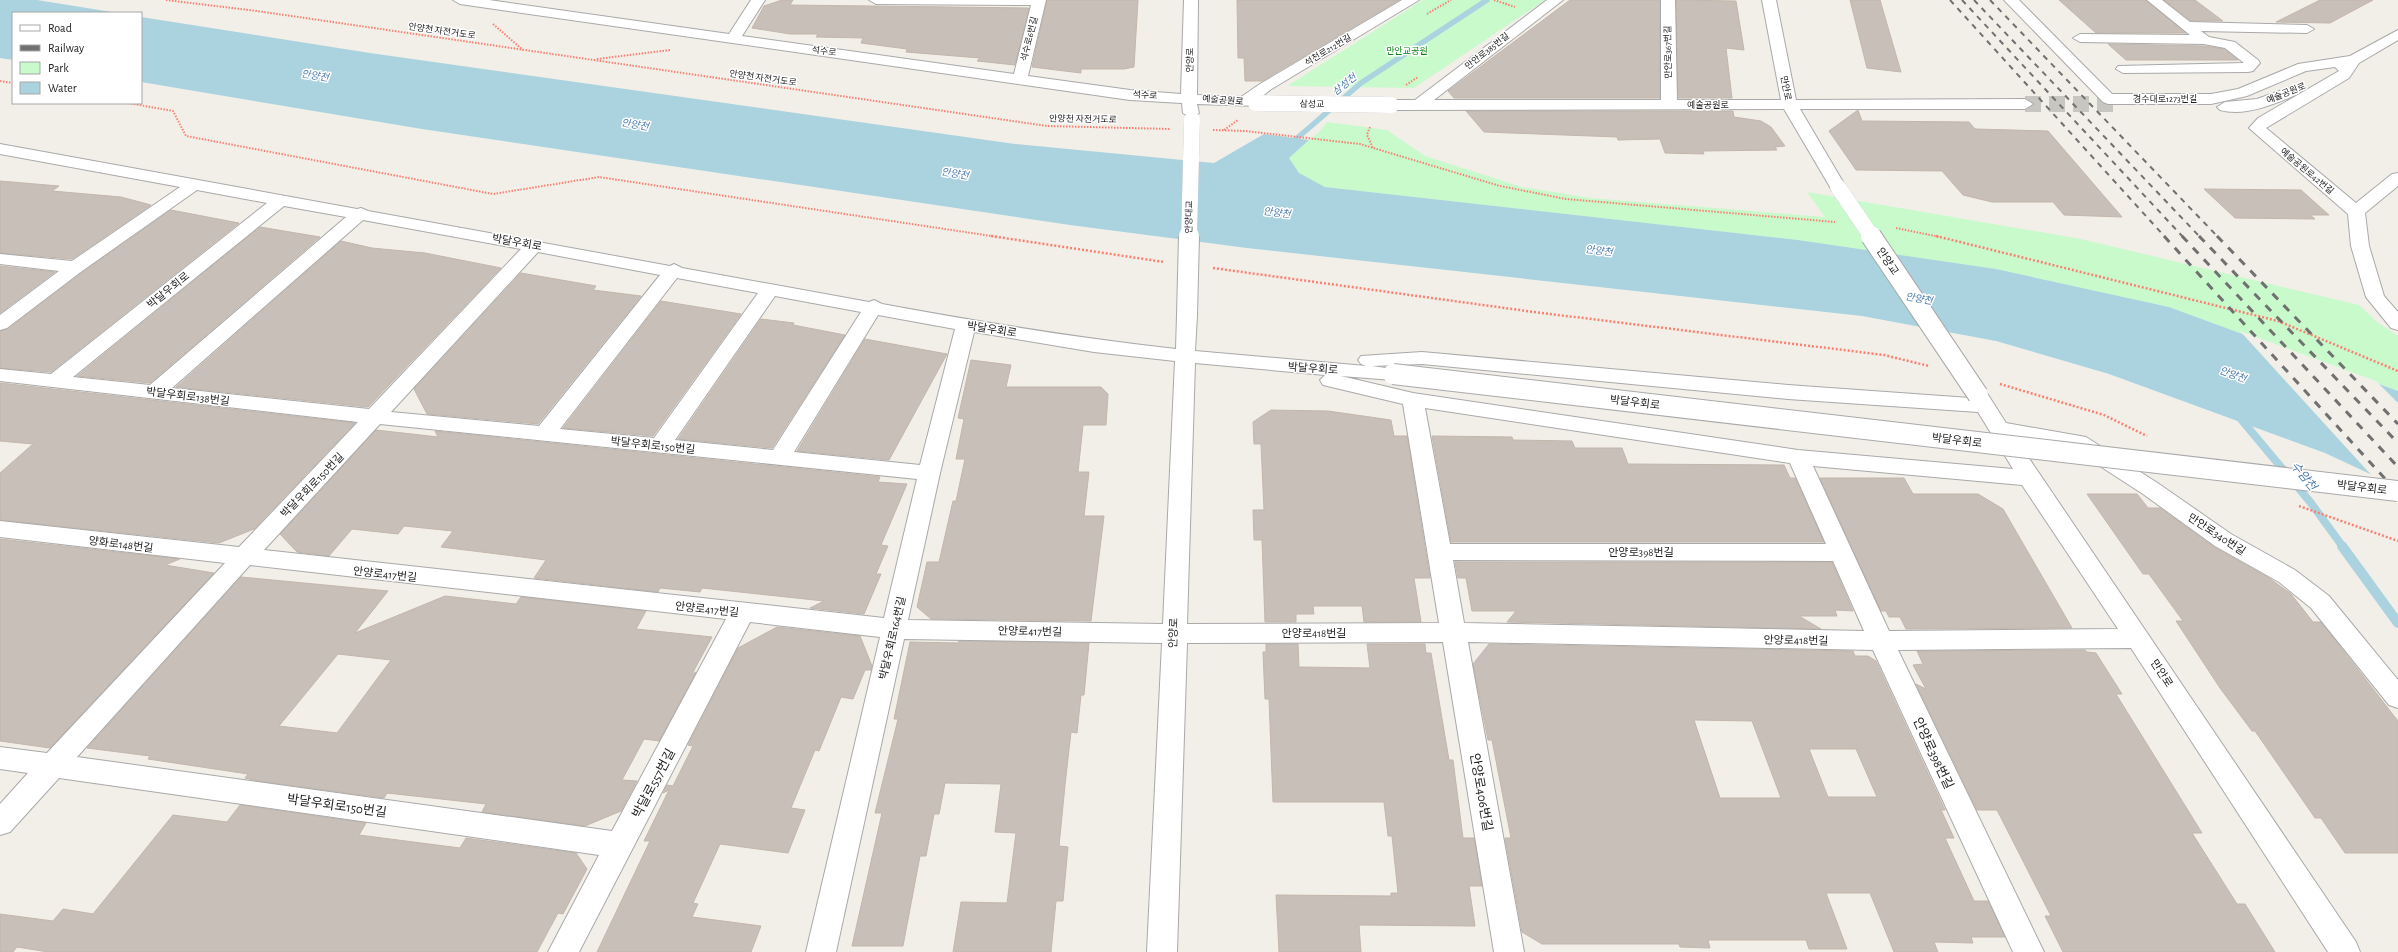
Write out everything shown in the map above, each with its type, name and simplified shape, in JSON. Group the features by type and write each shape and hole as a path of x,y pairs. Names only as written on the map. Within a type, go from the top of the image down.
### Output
{"street":[{"name":"석수로","path":"460,0 488,4 525,4 734,38 1130,95 1189,98"},
{"path":"734,38 758,0"},
{"path":"876,0 1039,0"},
{"name":"석수로6번길","path":"1020,79 1039,0"},
{"name":"안양로","path":"1191,0 1189,98 1192,120"},
{"name":"석천로212번길","path":"1251,103 1265,87 1412,0"},
{"name":"만안로385번길","path":"1420,104 1536,13 1556,0"},
{"name":"만안로367번길","path":"1668,0 1669,105"},
{"name":"만안로","path":"1769,0 1790,106 1838,187"},
{"name":"경수대로1273번길","path":"2011,0 2108,99 2211,99 2242,93 2303,67 2354,60"},
{"path":"2154,0 2204,40"},
{"path":"2187,26 2307,28"},
{"name":"예술공원로","path":"2114,104 2238,108 2269,102 2328,75 2398,34"},
{"path":"2080,38 2204,40 2230,45 2253,63 2248,68 2123,69"},
{"name":"예술공원로42번길","path":"2354,60 2344,75 2264,121 2257,128 2356,212"},
{"name":"예술공원로","path":"1189,98 1251,103"},
{"name":"삼성교","path":"1251,103 1391,105"},
{"name":"예술공원로","path":"1391,105 1790,106 2025,104"},
{"name":"안양대교","path":"1187,315 1192,120"},
{"name":"박달우회로","path":"0,149 874,306 966,325 1094,346 1265,364 1393,374 2398,491"},
{"path":"2398,178 2356,212 2360,246 2375,297 2398,324"},
{"path":"0,324 76,267 195,184"},
{"name":"안양교","path":"1838,187 1982,401"},
{"name":"박달우회로","path":"55,381 282,199"},
{"path":"155,392 360,213"},
{"name":"박달우회로150번길","path":"0,823 243,558 535,245"},
{"path":"0,259 76,267"},
{"path":"544,434 674,270"},
{"path":"660,446 770,288"},
{"path":"779,458 874,306"},
{"name":"안양로","path":"1162,952 1173,634 1187,315"},
{"name":"박달우회로164번길","path":"821,952 929,473 966,325"},
{"path":"1265,364 1422,358 1788,392 1982,401"},
{"path":"1265,364 1413,400 1798,456 2029,478"},
{"name":"박달우회로138번길","path":"0,375 376,417"},
{"path":"1413,400 1454,632"},
{"name":"만안로","path":"1982,401 2029,478 2138,638 2346,952"},
{"name":"박달우회로150번길","path":"376,417 929,473"},
{"name":"만안로340번길","path":"1998,428 2078,442 2151,489 2223,540 2287,576 2320,602 2398,698"},
{"name":"안양로398번길","path":"1798,456 1881,641 2029,952"},
{"name":"양화로148번길","path":"0,529 243,558"},
{"name":"안양로398번길","path":"1440,552 1841,553"},
{"name":"안양로417번길","path":"243,558 894,629 1173,634"},
{"name":"박달로557번길","path":"563,952 742,613"},
{"name":"안양로418번길","path":"1173,634 1454,632 1881,641 2138,638"},
{"name":"안양로406번길","path":"1454,632 1509,952"},
{"path":"0,758 53,765"},
{"name":"박달우회로150번길","path":"53,765 620,845"}],"path":[{"name":"안양천 자전거도로","path":"166,0 1047,126 1171,128"},
{"path":"1494,0 1516,7"},
{"path":"488,4 481,13 523,50"},
{"path":"593,60 676,50"},
{"path":"0,81 12,83"},
{"path":"1209,130 1245,131 1360,144"},
{"path":"2297,505 2398,541"}],"green space":[{"name":"만안교공원","path":"1423,0 1545,0 1414,88 1287,86"},
{"path":"1327,122 1387,130 1425,156 1522,187 1590,198 1825,217 1807,192 2081,239 2359,305 2376,321 2398,336 2398,391 2169,307 1996,269 1798,240 1325,187 1299,173 1288,158 1319,132"}],"water":[{"path":"0,0 37,0 112,12 12,12 12,60 0,58"},
{"name":"안양천","path":"142,17 370,53 1015,144 1214,163 1264,134 1309,140 1289,158 1299,173 1325,187 1798,240 1996,269 2169,307 2398,391 2398,487 2325,453 2109,374 1996,341 1862,316 1247,248 1070,225 422,129 142,82"}],"pier":[{"path":"2240,331 2376,381 2398,403 2398,489 2374,478"}],"building":[{"path":"782,0 793,0 790,5 1029,8 1015,65 977,61 980,58 906,52 907,49 861,43 863,38 816,37 818,34 790,34 752,28 764,6"},
{"path":"1047,0 1138,0 1134,67 1124,69 1081,69 1081,73 1032,67"},
{"path":"1237,0 1399,0 1262,81 1245,81 1244,58 1238,58"},
{"path":"1570,0 1660,0 1660,98 1454,98 1448,91"},
{"path":"1676,0 1736,1 1744,50 1726,48 1732,98 1678,98"},
{"path":"1850,0 1880,0 1901,72 1867,68"},
{"path":"2059,0 2146,0 2186,33 2096,33"},
{"path":"2164,0 2195,0 2223,21 2191,21"},
{"path":"2320,0 2373,0 2330,23 2276,22"},
{"path":"2108,44 2204,46 2224,49 2238,60 2126,60"},
{"path":"1858,110 1862,121 1969,122 1975,129 2048,131 2122,217 2064,215 2053,202 1992,202 1963,195 1942,171 1856,170 1829,131"},
{"path":"1466,111 1733,111 1734,117 1761,121 1771,127 1785,146 1775,147 1777,150 1703,151 1704,154 1665,153 1660,139 1618,140 1617,137 1484,132"},
{"path":"0,181 59,186 52,191 121,197 151,205 72,259 0,253"},
{"path":"2204,189 2301,190 2329,215 2310,215 2315,219 2235,218"},
{"path":"171,210 239,223 51,372 0,368 0,331 8,329 83,272"},
{"path":"260,227 320,237 150,383 77,376"},
{"path":"341,241 372,248 425,253 501,268 368,407 176,387"},
{"path":"0,266 55,272 0,313"},
{"path":"521,273 596,286 593,290 641,296 538,424 427,414 414,389"},
{"path":"661,301 741,314 653,436 563,428"},
{"path":"761,319 794,323 793,325 845,335 772,448 678,439"},
{"path":"865,339 947,354 889,460 797,451"},
{"path":"971,360 1011,365 1006,387 1101,387 1108,394 1106,425 1083,425 1078,472 1089,472 1084,516 1104,516 1091,621 931,619 917,607 927,562 939,562 953,501 956,501 965,459 956,459 964,419 958,418"},
{"path":"0,383 355,423 254,529 219,543 0,520 0,473 33,444 0,441"},
{"path":"1271,410 1328,411 1391,420 1394,436 1407,436 1430,578 1414,578 1421,622 1364,622 1362,606 1313,606 1314,614 1296,614 1296,622 1265,622 1262,540 1254,540 1253,510 1264,510 1261,444 1254,444 1253,422"},
{"path":"376,430 438,437 435,431 880,477 878,482 907,484 881,545 888,546 876,574 881,574 864,614 810,608 824,601 702,588 700,592 660,588 658,592 534,578 546,560 441,547 453,531 404,526 398,534 352,529 329,556 297,552 280,534"},
{"path":"1432,436 1512,437 1513,440 1572,441 1575,448 1622,448 1628,464 1784,465 1790,478 1795,478 1824,542 1451,542"},
{"path":"1820,478 1904,478 1913,494 1978,494 2003,509 2072,628 1906,629 1900,617 1889,617 1886,611 1881,611"},
{"path":"2087,494 2137,494 2148,508 2160,508 2214,547 2269,578 2291,594 2313,622 2321,622 2398,721 2398,853 2345,853 2321,818 2315,818 2255,731 2252,731 2220,688 2176,621 2183,621 2149,574 2143,574"},
{"path":"0,539 180,559 165,565 214,573 50,748 0,741"},
{"path":"1455,562 1832,562 1853,611 1835,610 1837,616 1799,616 1821,629 1507,622 1516,611 1472,611 1466,578 1458,578"},
{"path":"241,577 388,591 355,633 445,596 516,604 521,597 646,611 636,629 712,637 692,674 696,672 659,741 644,739 622,780 637,781 621,811 585,826 482,812 486,804 387,793 384,798 258,781 245,778 248,774 148,759 150,756 87,748","holes":["338,654 391,660 337,733 279,726"]},
{"path":"777,627 860,636 872,666 871,670 865,670 853,699 841,697 819,751 815,750 791,808 805,810 788,853 720,844 693,903 698,904 692,917 761,926 751,952 597,952 650,841 644,841 669,790 663,793 667,785 673,786 693,746 688,745 738,648"},
{"path":"958,641 1089,643 1084,695 1081,695 1077,733 1071,732 1059,846 1068,847 1063,901 1056,901 1051,952 953,952 961,902 1007,903 1016,833 995,832 1001,784 945,783 939,814 934,814 926,856 920,856 903,946 852,946 882,813 875,813 898,719 894,719 910,642 960,643"},
{"path":"1266,644 1298,644 1299,667 1370,668 1367,644 1425,644 1426,653 1431,653 1449,760 1453,760 1463,838 1474,838 1482,886 1469,886 1475,926 1359,925 1361,952 1279,952 1276,895 1391,896 1391,893 1398,893 1392,836 1388,836 1384,802 1273,802 1269,699 1265,699 1263,652 1266,652"},
{"path":"1489,644 1853,651 1855,656 1868,656 1876,661 1945,810 1941,810 1954,838 1945,838 1974,901 1988,901 2005,937 1971,937 1973,943 1934,942 1938,952 1894,952 1870,893 1826,893 1847,949 1809,949 1806,940 1708,940 1710,948 1680,947 1679,944 1542,944 1522,932 1505,838 1511,838 1492,740 1488,740 1473,664","holes":["1694,720 1752,721 1781,798 1720,798","1809,749 1856,749 1877,797 1828,797"]},
{"path":"2085,650 2087,652 2096,653 2122,694 2116,694 2202,833 2192,833 2237,904 2245,904 2275,952 2063,952 2045,916 2051,916 1997,810 1977,810 1916,684 1926,689 1913,665 1923,664 1917,651"},
{"path":"240,805 366,823 359,835 460,848 466,838 576,853 587,869 563,914 558,913 537,952 48,952 17,947 13,952 0,952 0,914 53,921 63,909 93,914 173,815 227,822"}],"waterway":[{"name":"삼성천","path":"1288,146 1361,83 1487,0"},
{"name":"수암천","path":"2240,418 2311,503 2343,547"},
{"name":"수암천","path":"2342,546 2398,623"}],"tunnel":[{"path":"2025,104 2113,104"}],"railway":[{"path":"1950,0 2165,237"},
{"path":"1962,0 2183,237"},
{"path":"1974,0 2200,237"},
{"path":"1990,0 2218,237"},
{"path":"2164,236 2398,493"},
{"path":"2182,236 2398,467"},
{"path":"2199,236 2398,443"},
{"path":"2217,236 2398,424"}]}
